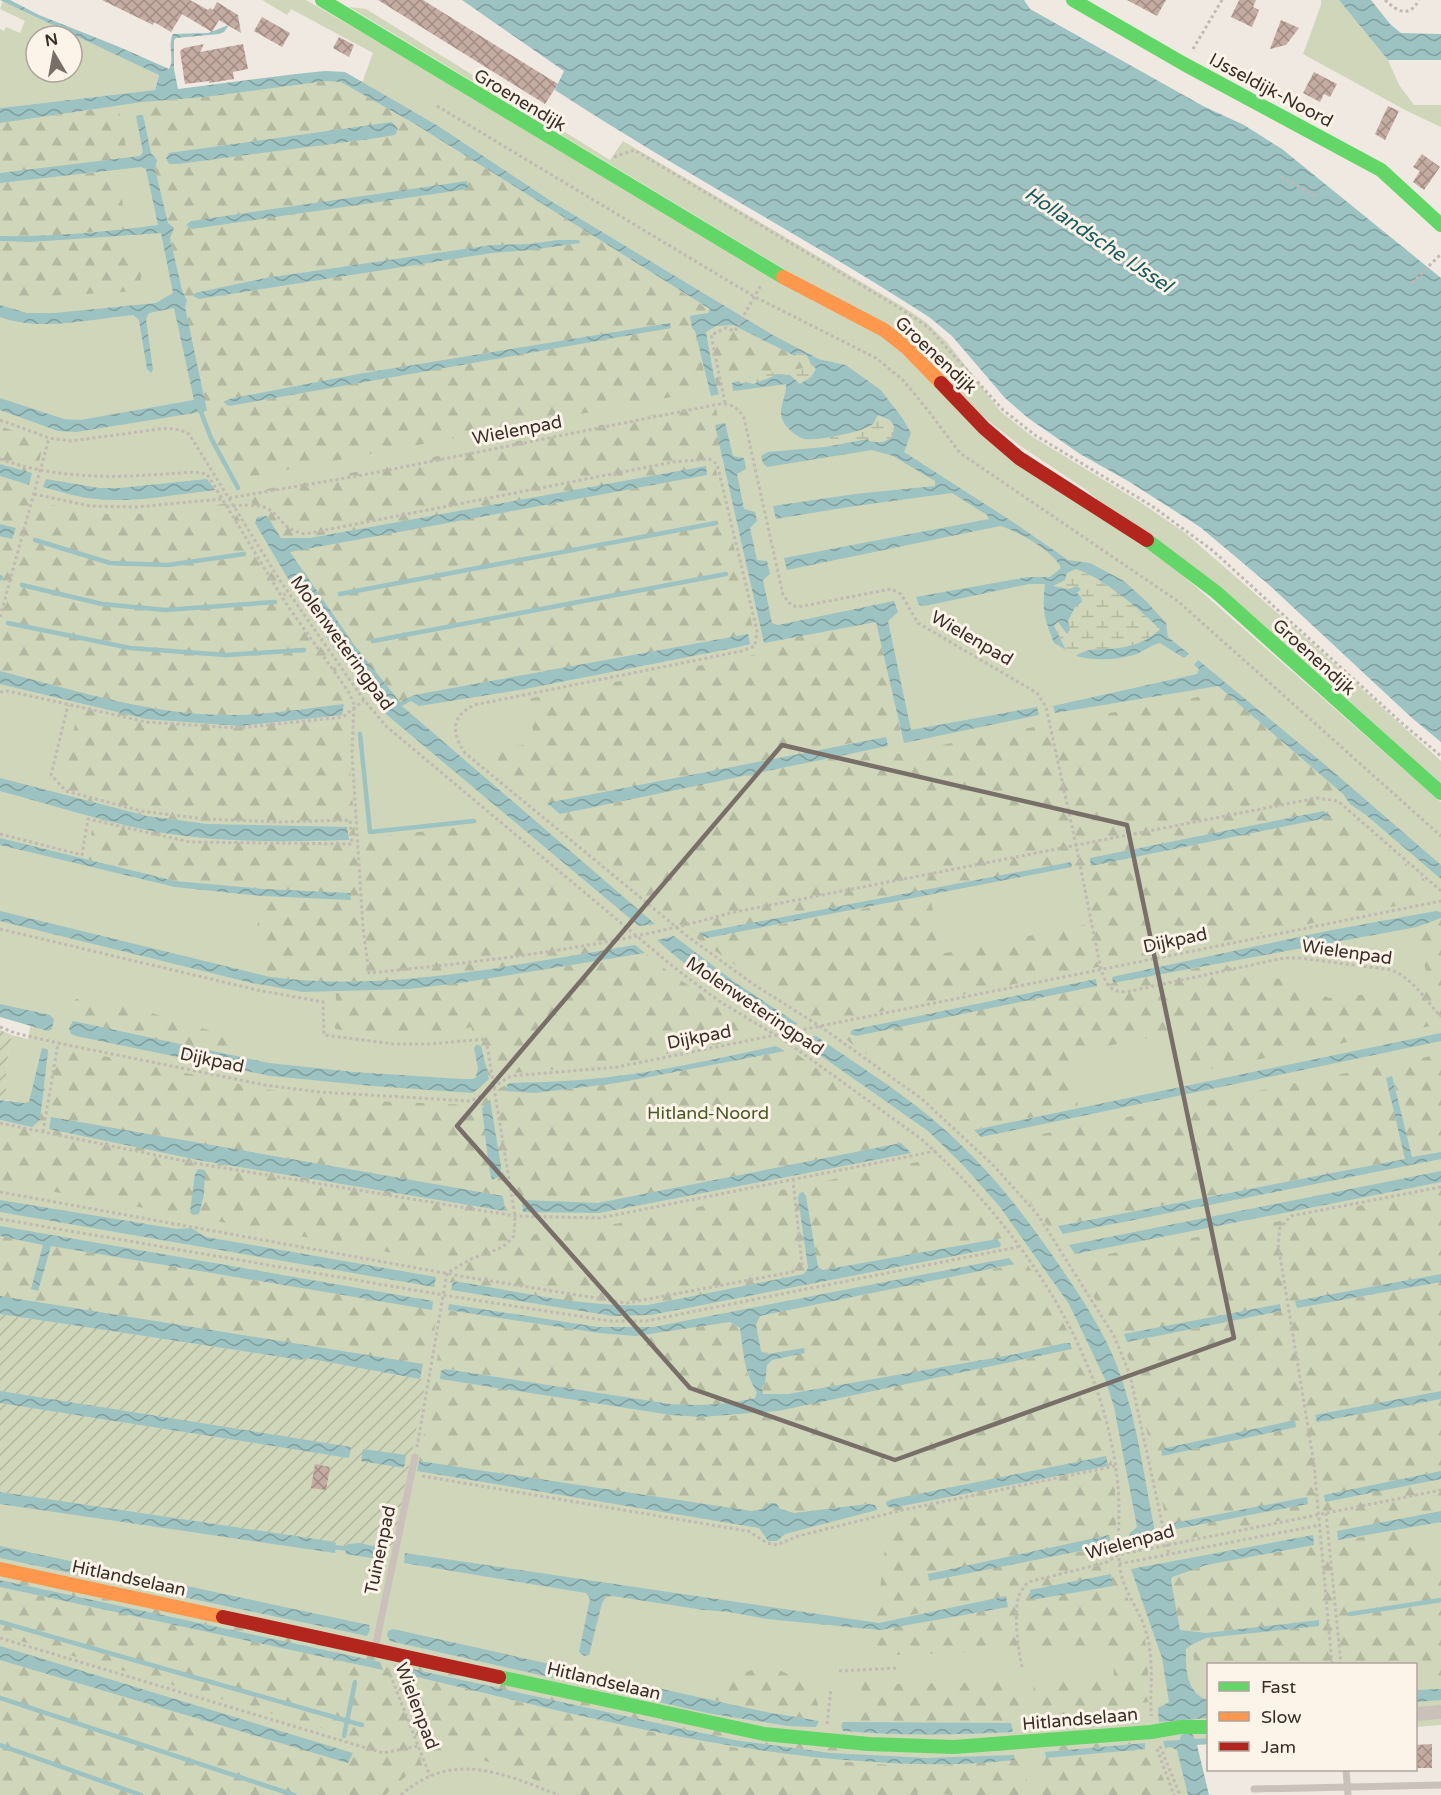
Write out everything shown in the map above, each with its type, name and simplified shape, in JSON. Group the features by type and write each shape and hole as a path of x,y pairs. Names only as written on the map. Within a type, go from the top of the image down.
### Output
{"street":[{"name":"Groenendijk","path":"322,0 769,270 884,330 907,348 984,428 1019,458 1133,530 1216,592 1441,793"},
{"name":"IJsseldijk-Noord","path":"1073,0 1184,64 1381,170 1441,225"},
{"name":"Hitlandselaan","path":"0,1569 375,1648 764,1734 912,1747 954,1747 1180,1727 1207,1727"},
{"path":"1417,1714 1441,1712"}],"lane":[{"name":"Tuinenpad","path":"375,1648 415,1457"},
{"path":"1346,1771 1348,1795"},
{"path":"1254,1789 1441,1785"}],"path":[{"path":"1184,64 1222,0"},
{"path":"1385,0 1400,11 1407,12 1413,9 1419,0"},
{"path":"437,106 755,297 876,358 903,380 960,453 1179,602 1441,836"},
{"path":"593,165 634,150 928,327 1003,410 1035,435 1152,506 1212,550 1441,756"},
{"path":"1281,177 1316,196"},
{"path":"1412,283 1441,254"},
{"path":"725,403 711,335 726,328 735,331 737,329 769,270"},
{"name":"Wielenpad","path":"34,494 90,506 125,507 223,499 353,477 725,403 735,407 744,418 786,601 798,607 891,589 901,594 918,623 1037,693 1046,707 1101,970 1108,987 1126,992 1284,958 1300,958 1392,970 1402,974 1412,982 1441,1017"},
{"name":"Molenweteringpad","path":"0,420 49,438 71,441 167,428 189,434 279,579 364,700 387,728 636,936 719,1001 775,1035 920,1138 936,1151 979,1198 1018,1247 1072,1330 1100,1398 1112,1442 1115,1466 1119,1506 1119,1564 1126,1588 1142,1617 1150,1647 1151,1731 1174,1795"},
{"path":"0,617 49,438"},
{"path":"0,459 40,469 98,478 194,472 207,474 285,602 354,704 352,753 363,928 369,973 487,961 636,936 677,928 730,913 1317,798 1338,801 1441,891"},
{"path":"227,507 256,506 268,509 282,524 293,531 305,534 673,462 709,459 717,464 757,631 755,646 731,654 474,705 462,711 456,722 456,739 465,753 677,928 753,984 821,1027 922,1100 994,1166 1038,1215 1114,1336 1131,1374 1169,1555"},
{"path":"0,692 8,691 147,722 239,728 343,717 364,700"},
{"path":"0,834 82,855 88,819 190,842 352,844 350,820 280,822 205,819 141,811 66,791 51,775 68,705"},
{"name":"Dijkpad","path":"0,1027 15,1033 265,1085 319,1092 470,1101 478,1099 512,1076 617,1067 1441,901"},
{"path":"0,929 257,990 323,1002 324,1035 394,1044 430,1044 486,1039 515,1215 514,1236 504,1246 462,1263 446,1275 415,1457"},
{"path":"43,1132 57,1042"},
{"path":"0,1123 194,1162 515,1215 600,1218 936,1151"},
{"path":"0,1192 446,1275 627,1303 792,1272 802,1264 793,1181"},
{"path":"1332,1663 1314,1464 1278,1244 1280,1228 1291,1216 1441,1187"},
{"path":"0,1219 610,1321 646,1321 1018,1247"},
{"path":"411,1474 748,1531 767,1543 777,1545 798,1536 903,1510 1115,1466"},
{"name":"Wielenpad","path":"1022,1667 1017,1604 1020,1592 1028,1582 1105,1563 1119,1555 1441,1490"},
{"path":"1326,1513 1341,1663"},
{"path":"1119,1564 1320,1525"},
{"path":"0,1638 383,1753 418,1746"},
{"name":"Wielenpad","path":"375,1648 384,1657 394,1688 430,1776"},
{"path":"839,1671 896,1668"},
{"path":"825,1740 831,1689"},
{"path":"1151,1731 1163,1752 1180,1795"},
{"name":"Wielenpad","path":"401,1795 430,1776 469,1768 486,1770 559,1795"}],"highlighted area":[{"path":"782,745 1127,825 1234,1338 895,1460 690,1388 457,1126"}],"green space":[{"name":"Hitland-Noord","path":"262,0 306,0 878,331 969,416 1147,544 1441,802 1441,1725 1417,1727 1417,1663 1207,1663 1207,1742 1193,1743 1205,1795 0,1795 0,1128 16,1102 6,1100 6,1068 12,1035 28,1039 33,1012 0,1004 0,116 343,76 764,336 894,407 881,390 846,365 819,359 773,335 551,201 440,127 362,83 373,53 291,9 287,15"},
{"path":"1321,0 1339,0 1388,60 1399,85 1414,105 1441,105 1441,127 1303,54"},
{"path":"3,1 52,24 24,24 24,84 84,84 84,39 159,74 155,90 0,108 0,29 4,31 6,27 20,33 25,21 0,9"},
{"path":"349,7 366,9 610,160 623,141 926,322 947,342 1001,412 1033,437 1140,502 1184,532 1296,629 1441,761 1441,784 1085,489 1022,447 824,293"},
{"path":"326,81 341,82 415,124 710,310 708,313 690,316 708,390 238,479 201,417 200,412 206,411 185,306 187,301 182,290 170,237 174,228 168,223 155,169 157,160 151,153 143,115 138,115 136,103 205,97","holes":["392,122 398,129 395,135 178,164 166,158 169,153","558,240 579,240 580,243 492,253 199,299 194,296 195,293 266,278 492,245","669,323 670,328 229,406 224,402 229,399 358,374"]},
{"path":"118,106 128,158 0,173 0,123"},
{"path":"117,170 127,229 34,237 0,236 0,183"},
{"path":"127,237 140,262 141,276 138,291 50,296 0,296 0,241 31,242"},
{"path":"733,325 807,364 801,369 768,373 717,389 706,332 716,326"},
{"path":"797,353 806,354 816,369 811,377 800,384 790,375 742,385 739,381 768,373 805,368 807,364 795,356"},
{"path":"715,403 719,424 715,425 721,451 712,453 754,633 414,695 400,702 355,646 289,552 707,475 295,539 281,538 267,516 255,508 246,493"},
{"path":"878,415 889,420 893,425 893,436 888,441 825,447 830,442 830,437 863,428 874,421"},
{"path":"0,426 44,441 30,499 78,511 111,514 162,512 229,503 286,595 355,697 344,704 292,711 208,715 118,701 0,671 0,536 12,539 15,528 0,524 0,476 28,485 6,466 0,464"},
{"path":"1075,569 1098,579 1161,629 1149,638 1129,646 1088,651 1076,656 1066,650 1054,626 1058,622 1064,632 1068,621 1069,589 1053,586 1065,580 1067,573"},
{"path":"876,621 901,733 547,804 560,814 888,746 891,755 1225,692 1343,794 1330,798 1436,890 1434,898 820,1024 691,934 483,760 484,753 535,742 527,699 754,655 764,643","holes":["1071,862 1072,867 1080,866 1092,923 941,954 930,896 707,938"]},
{"path":"80,703 146,719 239,726 342,715 352,718 349,753 355,834 367,838 487,824 587,909 635,945 499,968 407,979 315,981 270,977 260,954 256,936 259,919 271,896 350,900 350,893 264,889 175,881 86,859 95,816 147,830 208,839 305,841 347,827 207,824 147,816 59,793"},
{"path":"1441,918 1441,1024 1193,1072 1181,1031 1069,1054 1078,1107 974,1130 965,1131 927,1096 844,1038 1097,986 1224,963 1240,975 1269,976 1300,985 1329,998 1429,988 1417,927"},
{"path":"645,953 670,973 763,1035 616,1064 513,1073 489,1079 481,1047 477,1045 471,1027 439,1036 405,1038 335,1029 336,993 409,989 460,983"},
{"path":"81,997 128,1006 238,1039 236,1057 74,1021 69,1025 75,1000"},
{"path":"0,1030 12,1035 6,1068 6,1100 0,1100"},
{"path":"45,1044 263,1089 373,1101 470,1105 510,1083 507,1085 510,1093 535,1093 617,1083 791,1050 917,1140 598,1203 524,1200 522,1202 515,1199 516,1236 590,1229 937,1158 1008,1237 823,1270 818,1267 806,1196 803,1192 798,1197 808,1268 804,1274 648,1305 599,1304 453,1281 452,1283 447,1282 449,1276 460,1265 0,1182 0,1120 32,1127 40,1120 48,1051","holes":["51,1118 503,1196 505,1211 203,1161 50,1129"]},
{"path":"1441,1054 1441,1152 1412,1158 1393,1077 1386,1078 1405,1159 1049,1227 983,1146"},
{"path":"1441,1190 1441,1274 1296,1302 1298,1308 1441,1282 1441,1391 1315,1415 1317,1422 1441,1399 1441,1471 1324,1495 1325,1502 1441,1479 1441,1511 1337,1531 1333,1510 1171,1542 1135,1376 1124,1347 1072,1261","holes":["1280,1304 1280,1311 1128,1342 1124,1335","1295,1420 1296,1427 1162,1456 1161,1449"]},
{"path":"0,1236 43,1245 31,1288 38,1291 51,1246 431,1310 432,1304 438,1305 428,1370 422,1369 422,1364 0,1296"},
{"path":"1023,1258 1054,1307 1080,1357 1100,1410 1107,1437 1115,1489 1116,1571 1141,1626 1146,1647 1148,1702 1139,1703 1138,1711 1035,1721 1033,1681 1114,1680 1113,1649 890,1655 879,1649 873,1636 875,1629 1008,1606 1005,1596 876,1622 890,1507 1105,1456 893,1499 876,1505 794,1513 780,1509 775,1503 752,1511 419,1461 434,1378 671,1415 732,1416 1072,1350 1070,1343 1065,1343 1011,1355 788,1394 763,1394 762,1387 765,1384 767,1365 772,1360 805,1352 804,1348 767,1354 761,1351 756,1325 760,1316 1013,1265 1011,1261","holes":["1109,1536 1110,1546 929,1580 929,1574"]},
{"path":"445,1310 599,1333 636,1336 730,1322 740,1328 746,1369 757,1392 755,1398 734,1402 702,1405 670,1404 436,1367"},
{"path":"0,1314 301,1360 306,1358 426,1380 391,1556 385,1555 387,1549 381,1548 337,1548 336,1543 329,1541 0,1492 0,1403 349,1458 351,1447 0,1391"},
{"path":"1417,1527 1421,1560 1441,1559 1441,1677 1417,1679 1417,1663 1207,1663 1207,1690 1200,1686 1191,1645 1206,1638 1318,1626 1319,1621 1206,1633 1180,1630 1172,1577 1206,1565"},
{"path":"0,1574 765,1738 1015,1750 1023,1758 1025,1764 1027,1795 952,1795 918,1792 917,1795 575,1795 480,1759 452,1755 420,1758 424,1771 418,1774 415,1768 385,1795 0,1795 0,1660 348,1763 360,1739 0,1635 0,1587 383,1669 380,1662 0,1580","holes":["397,1672 596,1710 734,1740 831,1753 927,1758 1014,1755 934,1766 857,1763 790,1756 658,1733"]},
{"path":"766,1665 795,1678 811,1691 819,1709 819,1721 709,1699 714,1683"},
{"path":"869,1677 884,1684 1020,1682 1023,1723 859,1723 862,1683"},
{"path":"1147,1740 1170,1795 1037,1795 1036,1757 1041,1747","holes":["1144,1743 1047,1758 1046,1752"]}],"water":[{"path":"0,0 10,0 62,24 51,24"},
{"name":"Hollandsche IJssel","path":"462,0 1024,0 1030,9 1203,106 1244,125 1282,149 1441,278 1441,742 1412,718 1268,584 1200,527 1128,481 1080,454 1028,418 1005,398 952,336 929,317 555,90 564,71"},
{"path":"1339,0 1371,0 1390,24 1401,33 1441,34 1441,60 1388,60"},
{"path":"229,25 224,32 219,34 174,40 174,69 178,89 325,71 345,72 440,127 551,201 773,335 819,359 846,365 881,390 903,419 911,433 904,452 1068,560 1090,563 1124,581 1166,623 1168,637 1189,654 1184,658 1160,643 1134,655 1120,658 1098,659 1076,656 1088,651 1136,644 1149,638 1160,629 1132,604 1098,579 1076,569 1067,573 1065,580 1053,586 1069,589 1077,586 1081,589 1077,593 1082,602 1075,607 1068,621 1070,629 1067,634 1058,622 1054,626 1066,650 1054,643 1048,627 1044,608 1045,584 1029,584 925,606 919,605 916,597 1028,577 1050,577 1061,568 1051,555 1034,542 1000,526 787,570 784,558 989,519 987,515 952,493 776,519 773,506 855,494 935,486 935,481 893,456 872,450 767,467 761,456 768,452 825,447 868,439 882,442 893,436 894,426 890,420 878,415 873,424 851,433 810,439 798,436 792,432 781,417 786,384 733,391 732,383 739,381 742,384 746,382 753,384 779,374 790,375 800,384 811,377 816,369 806,354 797,353 795,356 733,325 716,326 706,332 719,394 711,396 690,316 708,313 710,309 415,124 341,82 326,81 205,97 142,102 0,123 0,108 155,90 159,75 84,40 84,33 169,69 173,34 208,33"},
{"path":"143,115 151,153 157,160 155,169 168,223 174,228 170,238 182,290 187,301 185,307 207,411 76,432 58,431 0,410 0,398 64,419 80,420 194,400 174,308 149,313 146,319 153,370 151,373 147,369 139,320 133,315 49,324 32,324 0,317 0,305 27,313 55,313 156,303 173,293 161,233 31,242 0,241 0,236 79,234 158,225 146,169 141,167 0,183 0,173 140,156 143,152 136,116"},
{"path":"392,122 398,129 395,135 178,164 169,164 166,158 169,153"},
{"path":"467,181 468,189 192,229 186,225 191,221"},
{"path":"579,240 580,243 492,253 199,299 193,296 195,293 266,278 492,245"},
{"path":"670,323 671,328 229,406 223,402 358,374"},
{"path":"725,423 733,456 744,458 746,469 737,474 744,509 755,512 757,521 750,528 757,560 767,561 770,574 763,580 772,623 778,625 894,601 898,612 888,621 911,730 1037,707 1039,715 904,743 876,622 764,643 715,425"},
{"path":"0,464 32,473 29,485 0,476"},
{"path":"706,466 707,475 290,552 355,646 400,702 414,695 748,634 750,644 739,647 525,689 419,706 411,701 402,706 655,924 639,926 387,715 335,649 287,577 255,523 257,517 267,516 281,538 310,538"},
{"path":"46,479 99,488 120,488 207,479 215,490 142,499 112,500 77,496 43,487"},
{"path":"0,524 16,528 12,539 0,536"},
{"path":"1198,660 1329,768 1441,865 1441,879 1350,804 1343,794 1218,686 1055,713 1053,706 1197,674 1199,669 1194,665"},
{"path":"0,671 118,701 208,715 278,712 344,704 342,715 239,726 146,719 0,684"},
{"path":"886,737 888,746 560,814 547,803"},
{"path":"0,778 147,816 207,824 347,827 349,840 222,839 147,830 0,791"},
{"path":"1324,811 1331,817 1091,866 1090,858"},
{"path":"0,838 175,881 264,889 350,893 351,900 262,896 175,887 0,845"},
{"path":"1071,862 1072,867 707,938 699,933"},
{"path":"0,911 270,977 315,981 407,979 453,974 635,945 645,953 409,989 303,992 252,983 0,921"},
{"path":"1436,911 1441,912 1441,918 1417,927 1113,983 1112,977 1327,931"},
{"path":"674,936 736,983 798,1024 778,1027 715,986 657,940"},
{"path":"1096,979 1097,986 856,1036 850,1034 852,1030"},
{"path":"0,1004 50,1015 54,1019 52,1029 48,1031 0,1017"},
{"path":"73,1021 269,1063 354,1072 462,1079 476,1077 478,1068 474,1048 477,1045 481,1046 489,1079 473,1093 271,1076 76,1036 71,1034 69,1028"},
{"path":"1441,1033 1441,1041 981,1137 974,1130"},
{"path":"816,1036 914,1104 961,1145 1006,1194 1066,1275 1109,1347 1126,1392 1143,1464 1156,1536 1132,1542 1129,1534 1137,1527 1114,1407 1105,1379 1069,1304 1000,1207 963,1165 928,1131 800,1041 806,1037"},
{"path":"776,1046 785,1051 617,1083 535,1093 506,1091 510,1083 604,1078 696,1063"},
{"path":"42,1048 48,1051 40,1120 32,1127 0,1120 0,1100 29,1102"},
{"path":"1392,1076 1412,1157 1441,1152 1441,1159 1063,1234 1058,1226 1405,1159 1386,1078"},
{"path":"490,1100 501,1166 501,1176 492,1180 482,1108"},
{"path":"51,1117 503,1196 505,1211 203,1161 49,1129"},
{"path":"901,1143 911,1153 599,1213 523,1212 522,1202 524,1200 598,1203"},
{"path":"198,1169 205,1170 204,1194 199,1214 193,1215 190,1212 195,1174"},
{"path":"1441,1171 1441,1182 1075,1254 1069,1245"},
{"path":"803,1192 806,1196 818,1267 823,1270 997,1239 1001,1244 1000,1247 651,1315 613,1316 451,1290 453,1281 550,1298 599,1304 648,1305 804,1274 808,1268 798,1197"},
{"path":"0,1200 177,1229 191,1228 206,1237 436,1277 434,1287 0,1212"},
{"path":"0,1226 433,1301 432,1310 51,1246 38,1291 31,1289 43,1245 0,1236"},
{"path":"1009,1258 1014,1264 760,1316 756,1325 761,1351 767,1354 804,1348 805,1353 772,1360 767,1365 765,1384 762,1387 763,1394 788,1394 1011,1355 1065,1343 1070,1343 1072,1349 778,1411 702,1417 671,1415 440,1379 441,1371 445,1369 670,1404 713,1404 755,1398 757,1392 747,1369 740,1328 730,1322 636,1336 599,1333 448,1310 449,1304 598,1327 653,1327"},
{"path":"1441,1274 1441,1282 1297,1308 1295,1301"},
{"path":"0,1296 423,1364 420,1379 306,1358 301,1360 0,1314"},
{"path":"1280,1304 1281,1311 1127,1342 1124,1334"},
{"path":"0,1391 351,1447 349,1458 0,1403"},
{"path":"1441,1391 1441,1399 1317,1422 1315,1415"},
{"path":"1295,1420 1296,1427 1162,1456 1161,1449"},
{"path":"363,1449 406,1455 404,1468 361,1461"},
{"path":"1106,1456 1108,1466 892,1508 887,1506 886,1502 893,1499"},
{"path":"419,1461 752,1511 763,1509 770,1503 776,1503 780,1509 794,1513 868,1504 875,1505 877,1510 785,1534 777,1541 768,1541 759,1528 417,1471"},
{"path":"1441,1471 1441,1479 1325,1502 1324,1495"},
{"path":"0,1492 329,1541 336,1543 335,1553 0,1504"},
{"path":"1307,1497 1308,1504 1176,1529 1174,1523"},
{"path":"1441,1511 1441,1522 1338,1540 1337,1531"},
{"path":"1109,1535 1111,1545 929,1581 928,1574"},
{"path":"1313,1535 1314,1545 1206,1565 1172,1577 1171,1581 1180,1630 1206,1633 1319,1620 1319,1626 1206,1638 1191,1645 1186,1649 1187,1672 1196,1692 1207,1700 1207,1718 1159,1722 1158,1708 1169,1702 1162,1658 1131,1569"},
{"path":"359,1543 387,1549 384,1560 346,1554 345,1547 348,1544"},
{"path":"0,1546 369,1625 370,1630 367,1636 0,1558"},
{"path":"405,1553 879,1623 1006,1596 1008,1607 880,1630 767,1619 612,1596 606,1597 602,1603 589,1655 584,1656 579,1652 590,1599 586,1593 404,1563"},
{"path":"1111,1574 1113,1586 1031,1600 1030,1590"},
{"path":"0,1580 380,1662 383,1670 0,1587"},
{"path":"393,1629 761,1711 819,1721 816,1727 788,1726 707,1713 390,1641 388,1631"},
{"path":"0,1646 353,1753 348,1763 0,1660"},
{"path":"394,1665 734,1740 831,1753 927,1758 1014,1755 1014,1760 956,1764 899,1763 743,1748 626,1726 511,1700 396,1672"},
{"path":"1441,1689 1441,1700 1417,1702 1417,1690"},
{"path":"1138,1711 1139,1723 1044,1730 1043,1720"},
{"path":"843,1722 1011,1723 1013,1732 928,1735 865,1733 843,1731 841,1726"},
{"path":"1191,1732 1195,1739 1207,1738 1207,1744 1197,1745 1209,1795 1188,1795 1177,1750 1170,1747 1165,1748 1163,1741 1180,1740 1181,1735"},
{"path":"1145,1743 1145,1749 1046,1758 1045,1752"}],"building":[{"path":"102,0 190,0 208,10 210,8 213,10 217,2 238,15 241,33 219,20 212,32 182,14 171,32 154,22 153,25"},
{"path":"378,0 423,0 558,84 545,104"},
{"path":"1127,0 1166,0 1157,16"},
{"path":"1239,0 1256,0 1253,7 1259,10 1252,27 1231,17"},
{"path":"262,17 290,33 282,47 254,31"},
{"path":"1281,20 1299,28 1286,45 1270,49"},
{"path":"339,37 354,45 349,57 333,48"},
{"path":"204,44 200,52 243,44 248,69 233,72 234,79 185,84 180,51"},
{"path":"1314,72 1337,84 1330,97 1324,94 1320,102 1303,93"},
{"path":"1388,106 1399,111 1385,140 1375,134"},
{"path":"1422,154 1440,167 1424,190 1413,182 1420,171 1413,167"},
{"path":"315,1464 330,1467 326,1490 311,1488"},
{"path":"1432,1744 1432,1768 1417,1768 1417,1745"}],"waterway":[{"path":"199,407 211,438 238,488"},
{"path":"340,594 716,523"},
{"path":"35,540 110,563 168,565 244,554"},
{"path":"373,641 726,574"},
{"path":"22,585 102,604 165,610 275,602"},
{"path":"8,623 130,648 226,655 304,650"},
{"path":"360,734 370,832 474,821"},
{"path":"332,1547 351,1549"},
{"path":"1350,1614 1441,1600"},
{"path":"0,1622 362,1725"},
{"path":"344,1736 355,1682"},
{"path":"0,1698 294,1795"},
{"path":"0,1745 141,1795"}],"traffic: fast":[{"path":"322,0 783,277"},
{"path":"1073,0 1184,64 1381,170 1441,225"},
{"path":"1147,540 1216,592 1441,793"},
{"path":"499,1677 764,1734 869,1744 954,1747 1151,1732 1180,1727 1207,1727"}],"traffic: slow":[{"path":"783,277 884,330 907,348 941,383"},
{"path":"0,1569 223,1617"}],"traffic: jam":[{"path":"941,383 984,428 1019,458 1147,540"},
{"path":"223,1617 499,1677"}]}
